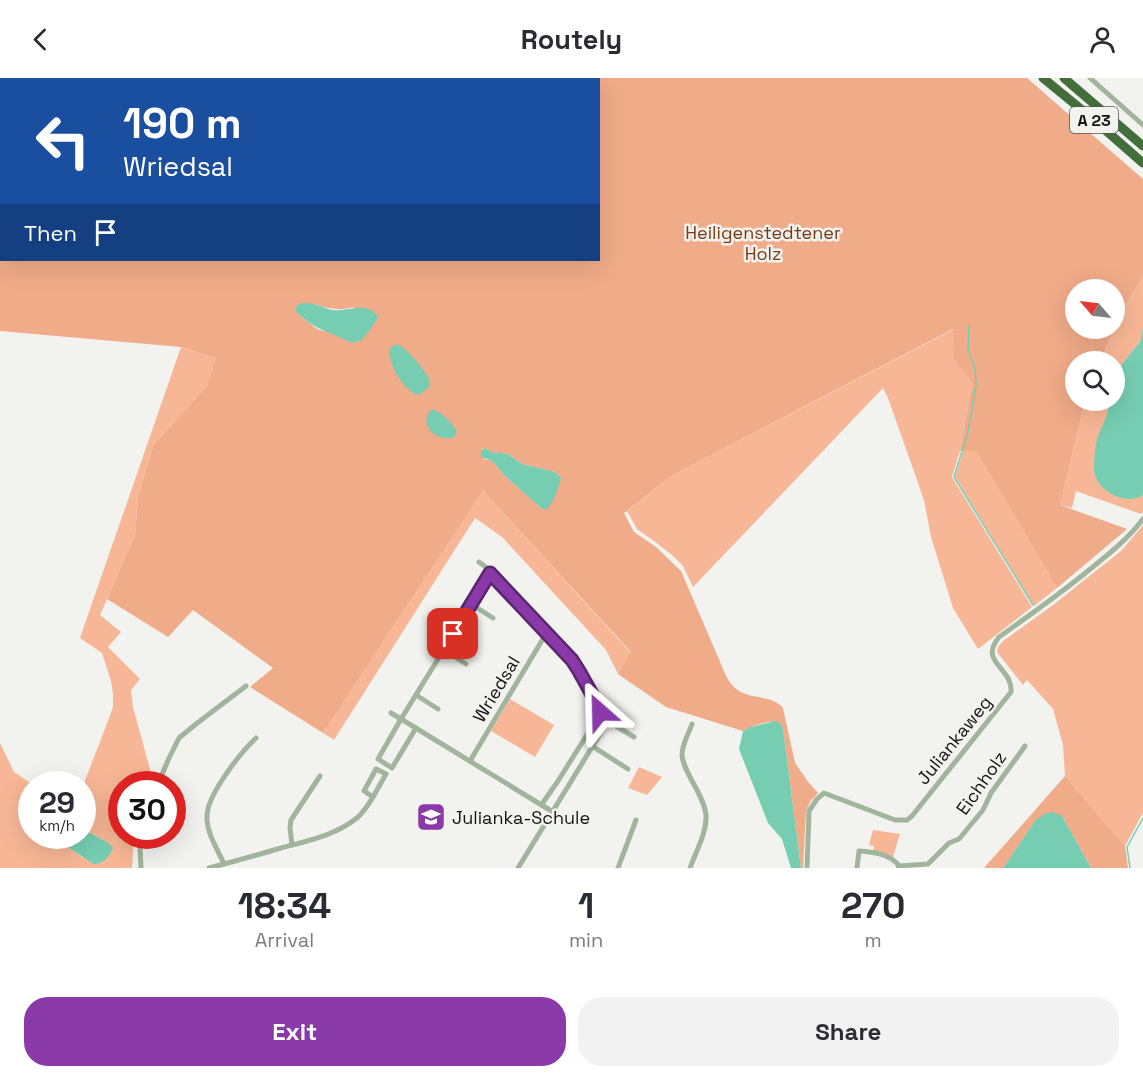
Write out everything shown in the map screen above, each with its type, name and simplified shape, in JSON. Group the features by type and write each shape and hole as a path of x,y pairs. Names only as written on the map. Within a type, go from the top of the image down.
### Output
{"highway":[{"name":"A 23","path":"1043,78 1143,163"},
{"name":"A 23","path":"1064,78 1143,146"}],"street":[{"path":"1090,78 1143,125"},
{"name":"Juliankaweg","path":"807,868 809,811 817,799 824,793 895,819 907,820 912,816 1011,692 1012,686 1009,680 991,652 999,637 1069,586 1121,544 1143,519"},
{"path":"479,562 577,667 599,707 600,714 542,804"},
{"path":"416,728 392,768 378,759 490,573"},
{"path":"471,604 493,618"},
{"name":"Wriedsal","path":"470,761 547,633"},
{"path":"444,650 466,663"},
{"path":"164,771 179,738 246,686"},
{"path":"416,695 438,709"},
{"path":"391,713 553,812"},
{"path":"600,714 634,737"},
{"path":"518,868 608,721"},
{"path":"690,868 706,822 704,807 682,757 692,724"},
{"path":"224,864 210,832 207,810 212,797 246,746 256,738"},
{"path":"592,746 628,769"},
{"name":"Eichholz","path":"856,868 859,851 894,859 899,867 928,864 949,843 959,838 983,810 991,793 1025,746"},
{"path":"209,868 292,845 327,834 346,825 363,811 373,797 386,774 376,769 364,791 373,797"},
{"path":"292,845 291,819 320,776"},
{"path":"618,868 636,820"},
{"path":"140,849 141,868"}],"shaded area":[{"path":"1143,277 1143,328 1140,342 1125,360 1125,351 1105,351 1110,339 1125,339 1125,306"},
{"path":"300,303 314,304 332,310 366,309 377,315 377,320 362,340 352,343 308,322 296,311"},
{"path":"1143,328 1143,495 1128,499 1112,494 1099,484 1095,477 1094,457 1097,439 1108,411 1125,411 1125,360 1140,342"},
{"path":"954,329 954,359 972,383 960,451 952,477 1032,607 978,649 953,608 931,537 924,500 883,388 693,587 683,566 637,529 627,511 673,475"},
{"path":"397,344 409,353 428,377 429,387 419,395 413,393 402,383 394,369 390,348"},
{"path":"181,347 216,358 206,387 154,444 138,497 135,535 100,615 121,632 108,647 140,679 131,690 133,707 151,771 108,771 108,849 133,849 132,868 0,868 0,743 14,772 18,775 18,849 72,849 83,858 107,842 96,836 96,771 89,771 113,707 113,694 102,653 80,638"},
{"path":"432,409 443,415 452,425 457,432 454,437 442,437 431,431 426,421"},
{"path":"1083,411 1108,411 1095,451 1095,477 1105,489 1120,497 1128,499 1143,495 1143,512 1141,514 1076,491 1072,508 1060,505"},
{"path":"485,448 492,452 508,454 522,464 555,472 561,478 549,507 546,510 542,509 506,477 492,461 481,457 481,451"},
{"path":"963,451 976,451 1057,588 1034,606 955,477"},
{"path":"483,491 631,653 618,674 606,650 502,537 475,518 334,740 323,733"},
{"path":"1143,525 1143,813 1125,846 1065,776 1063,745 1053,709 1027,680 1023,685 997,652 1003,641 1121,551"},
{"path":"510,699 554,725 535,757 491,731"},
{"path":"775,721 780,723 783,729 801,868 791,868 782,839 768,823 739,749 743,731"},
{"path":"639,767 662,777 647,795 628,788"},
{"path":"1053,812 1062,816 1091,868 1003,868 1035,821 1044,814"},
{"path":"873,830 900,834 893,857 873,851 874,846 869,845"},
{"path":"96,836 108,843 108,849 112,849 108,857 93,864 71,849 96,849"}],"green space":[{"name":"Heiligenstedtener Holz","path":"600,78 1027,78 1143,179 1143,277 1125,306 1125,279 1065,279 1065,339 1110,339 1105,351 1065,351 1065,411 1083,411 1060,505 1127,529 1057,588 976,451 960,451 972,383 954,360 953,329 673,475 624,513 634,532 656,547 681,571 727,678 738,691 772,700 783,708 795,763 818,793 806,811 803,868 801,868 783,729 780,723 766,722 743,731 666,707 618,674 631,652 483,491 323,733 250,687 273,668 193,610 168,637 107,599 135,535 138,497 154,444 206,387 216,358 181,347 0,331 0,261 600,261","holes":["315,304 334,309 354,307 352,343 337,335 317,329 300,316","485,448 491,452 508,454 522,464 555,472 560,478 555,495 542,509 506,477 492,461 484,459 482,449"]},
{"path":"1065,776 1125,846 1128,868 1091,868 1062,816 1035,821 1003,868 984,868"}],"waterway":[{"path":"969,325 968,350 975,369 976,384 968,432 954,477 1033,605"},
{"path":"1130,868 1127,847 1143,818"}],"place":[{"name":"Julianka-Schule","path":"431,817"}],"route":[{"path":"453,634 490,573 572,660 600,712"}]}
